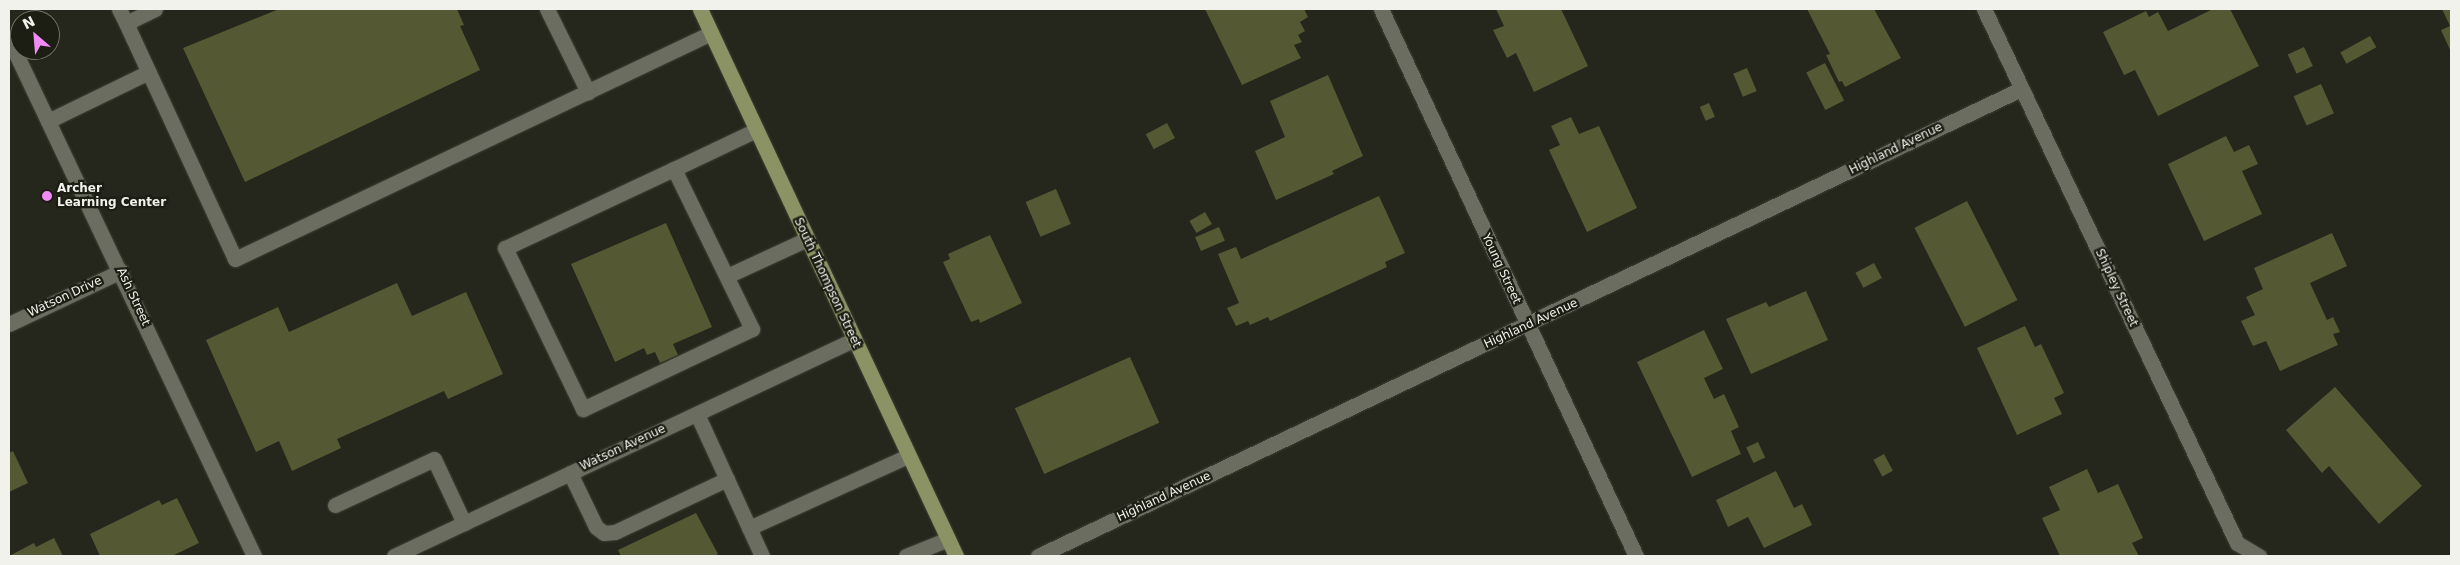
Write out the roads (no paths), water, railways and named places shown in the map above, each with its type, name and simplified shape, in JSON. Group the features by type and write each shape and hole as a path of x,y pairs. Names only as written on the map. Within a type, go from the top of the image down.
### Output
{"main road":[{"name":"South Thompson Street","path":"700,9 806,240 956,556"}],"street":[{"path":"119,9 235,259 711,33"},
{"path":"126,23 155,9"},
{"path":"547,9 588,92"},
{"name":"Young Street","path":"1381,9 1527,326 1636,556"},
{"name":"Shipley Street","path":"1984,9 2237,543 2259,556"},
{"name":"Ash Street","path":"9,39 121,271 254,556"},
{"path":"48,121 149,72"},
{"name":"Highland Avenue","path":"1038,556 1527,326 2021,89"},
{"path":"674,168 752,329 583,409 505,248 674,168 756,130"},
{"path":"726,276 806,240"},
{"name":"Watson Drive","path":"9,324 121,271"},
{"name":"Watson Avenue","path":"394,556 853,340"},
{"path":"697,414 762,556"},
{"path":"749,528 908,456"},
{"path":"335,505 434,459 464,524"},
{"path":"570,473 596,527 604,533 615,532 727,479"},
{"path":"906,556 948,538"}],"place":[{"name":"Archer Learning Center","path":"47,196"}]}
